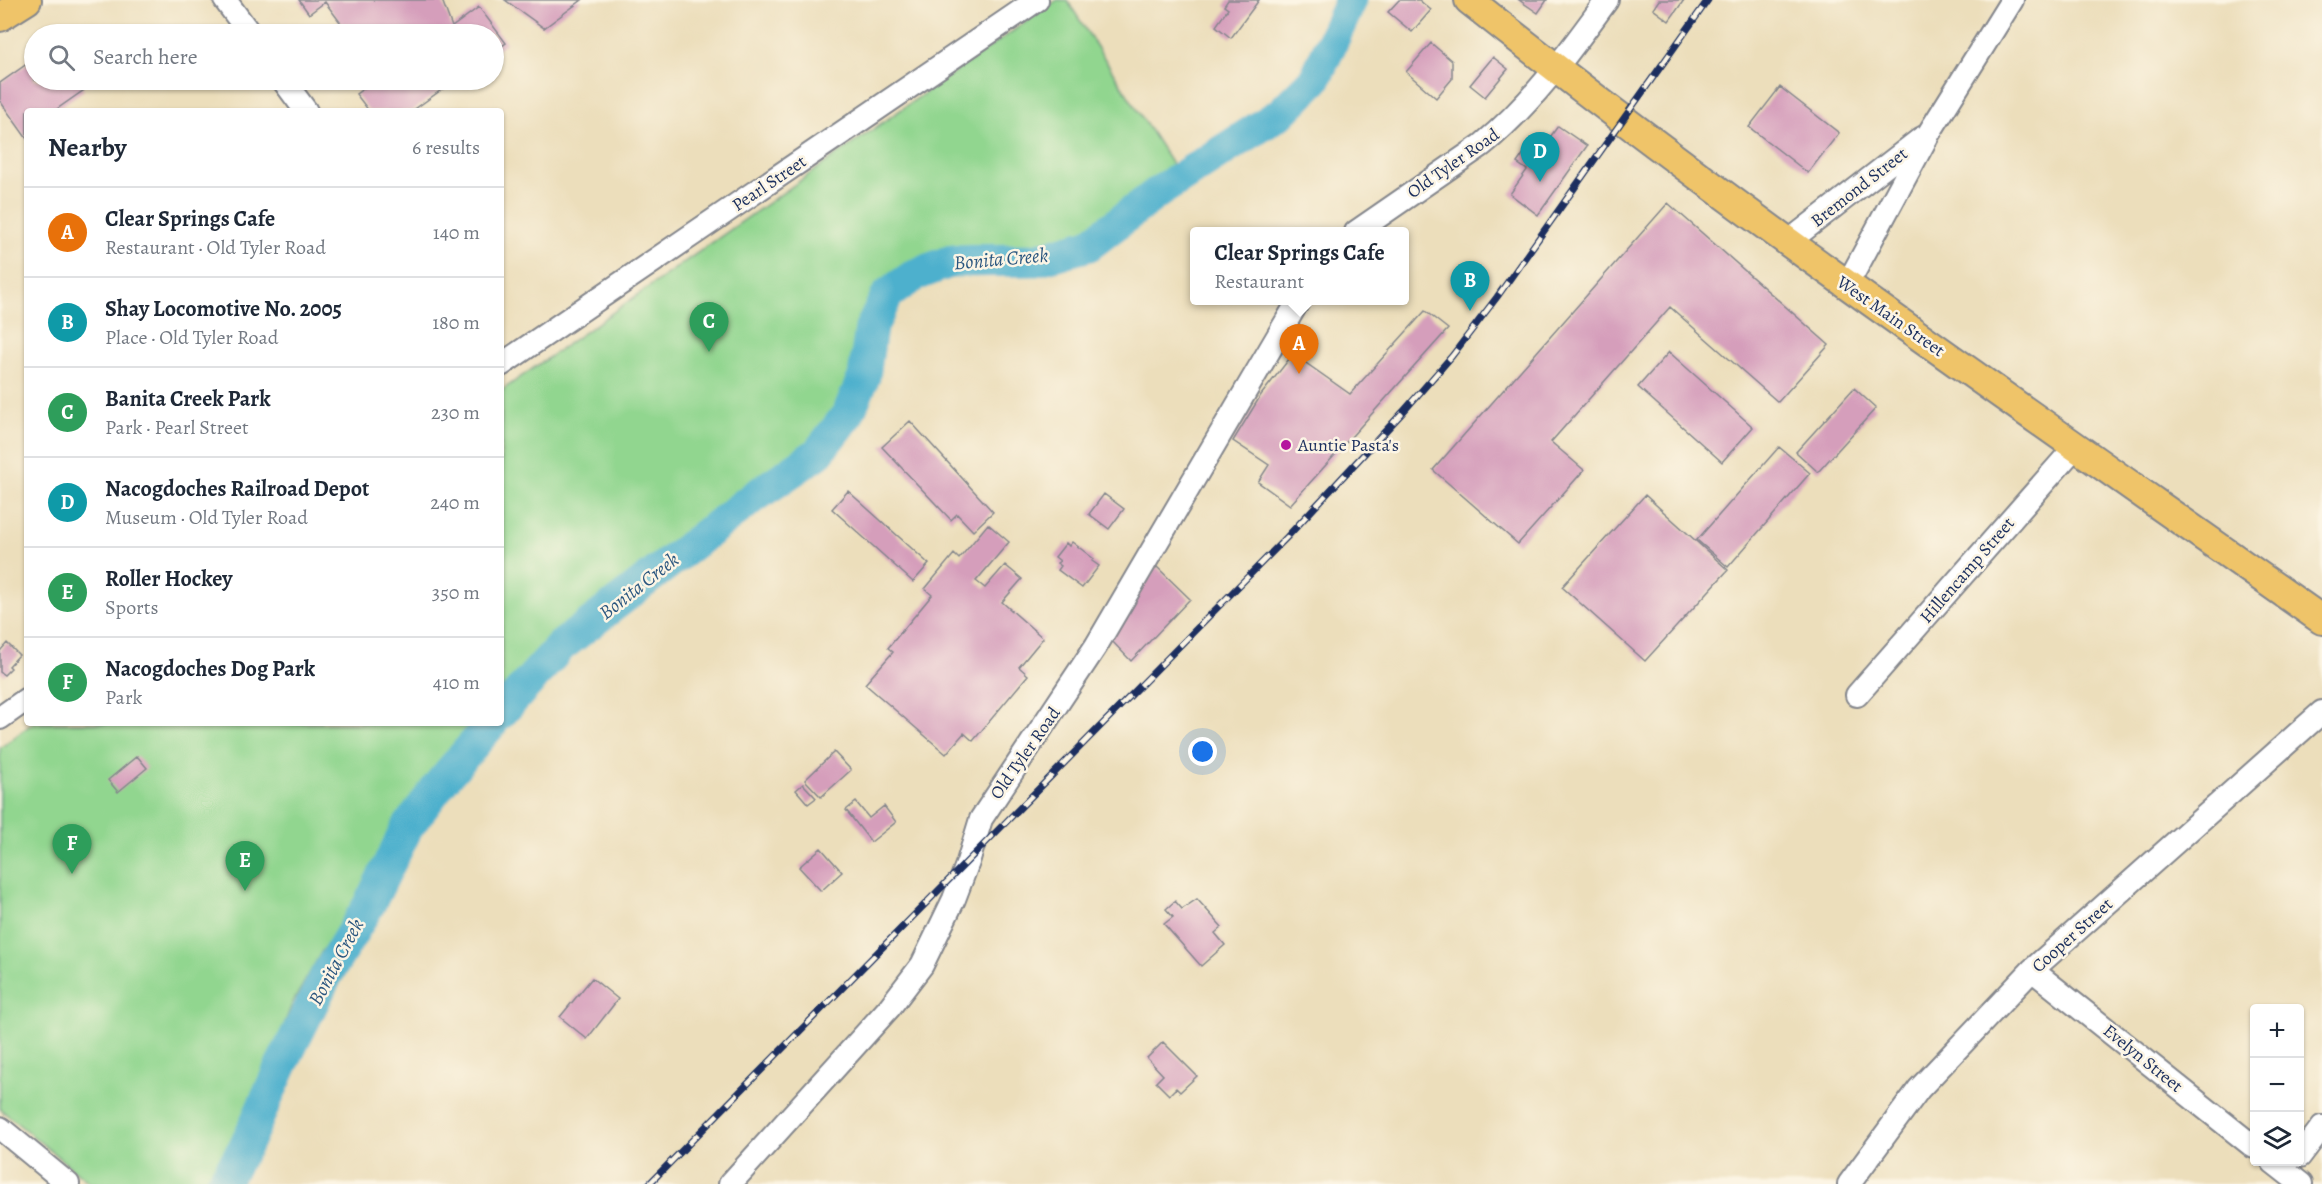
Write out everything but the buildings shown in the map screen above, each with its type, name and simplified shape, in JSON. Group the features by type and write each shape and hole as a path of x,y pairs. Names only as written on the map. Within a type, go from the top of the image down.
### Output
{"main road":[{"path":"0,17 27,0"},
{"name":"West Main Street","path":"1469,0 1556,69 1847,285 2322,620"}],"street":[{"path":"225,0 243,24"},
{"name":"Pearl Street","path":"504,363 1037,0"},
{"name":"Old Tyler Road","path":"1362,227 1482,146 1513,118 1556,69 1607,0"},
{"name":"Bremond Street","path":"1847,285 1929,133 2012,0"},
{"path":"290,90 304,108"},
{"name":"Bremond Street","path":"1788,242 1929,133"},
{"name":"Old Tyler Road","path":"730,1184 889,1008 922,965 954,898 968,862 975,832 985,811 1096,646 1296,305"},
{"name":"Hillencamp Street","path":"1857,695 2076,446"},
{"path":"0,718 24,701"},
{"name":"Cooper Street","path":"1850,1184 1919,1089 2032,970 2322,711"},
{"name":"Evelyn Street","path":"2032,970 2250,1144"},
{"path":"0,1128 69,1184"},
{"path":"2289,1170 2322,1128"}],"green space":[{"path":"1057,0 1067,0 1177,172 1086,243 1034,257 953,257 913,271 884,291 865,327 856,378 842,409 811,447 555,639 504,699 504,389"},
{"path":"29,726 482,726 399,829 365,898 322,951 292,1004 241,1138 210,1184 91,1184 0,1109 0,748"}],"waterway":[{"name":"Bonita Creek","path":"504,710 561,646 754,497 817,454 848,414 864,377 871,328 888,294 915,275 952,261 1035,260 1089,245 1157,193 1281,113 1315,79 1351,0"},
{"name":"Bonita Creek","path":"222,1184 246,1145 282,1064 326,976 370,903 407,828 443,780 489,726"}],"railway":[{"path":"649,1184 1287,537 1403,412 1452,356 1497,297 1708,0"}],"place":[{"name":"Nacogdoches Railroad Depot","path":"1540,182"},
{"name":"Shay Locomotive No. 2005","path":"1470,311"},
{"name":"Banita Creek Park","path":"709,352"},
{"name":"Clear Springs Cafe","path":"1299,374"},
{"name":"Auntie Pasta's","path":"1286,445"},
{"name":"Nacogdoches Dog Park","path":"72,874"},
{"name":"Roller Hockey","path":"245,891"}]}
